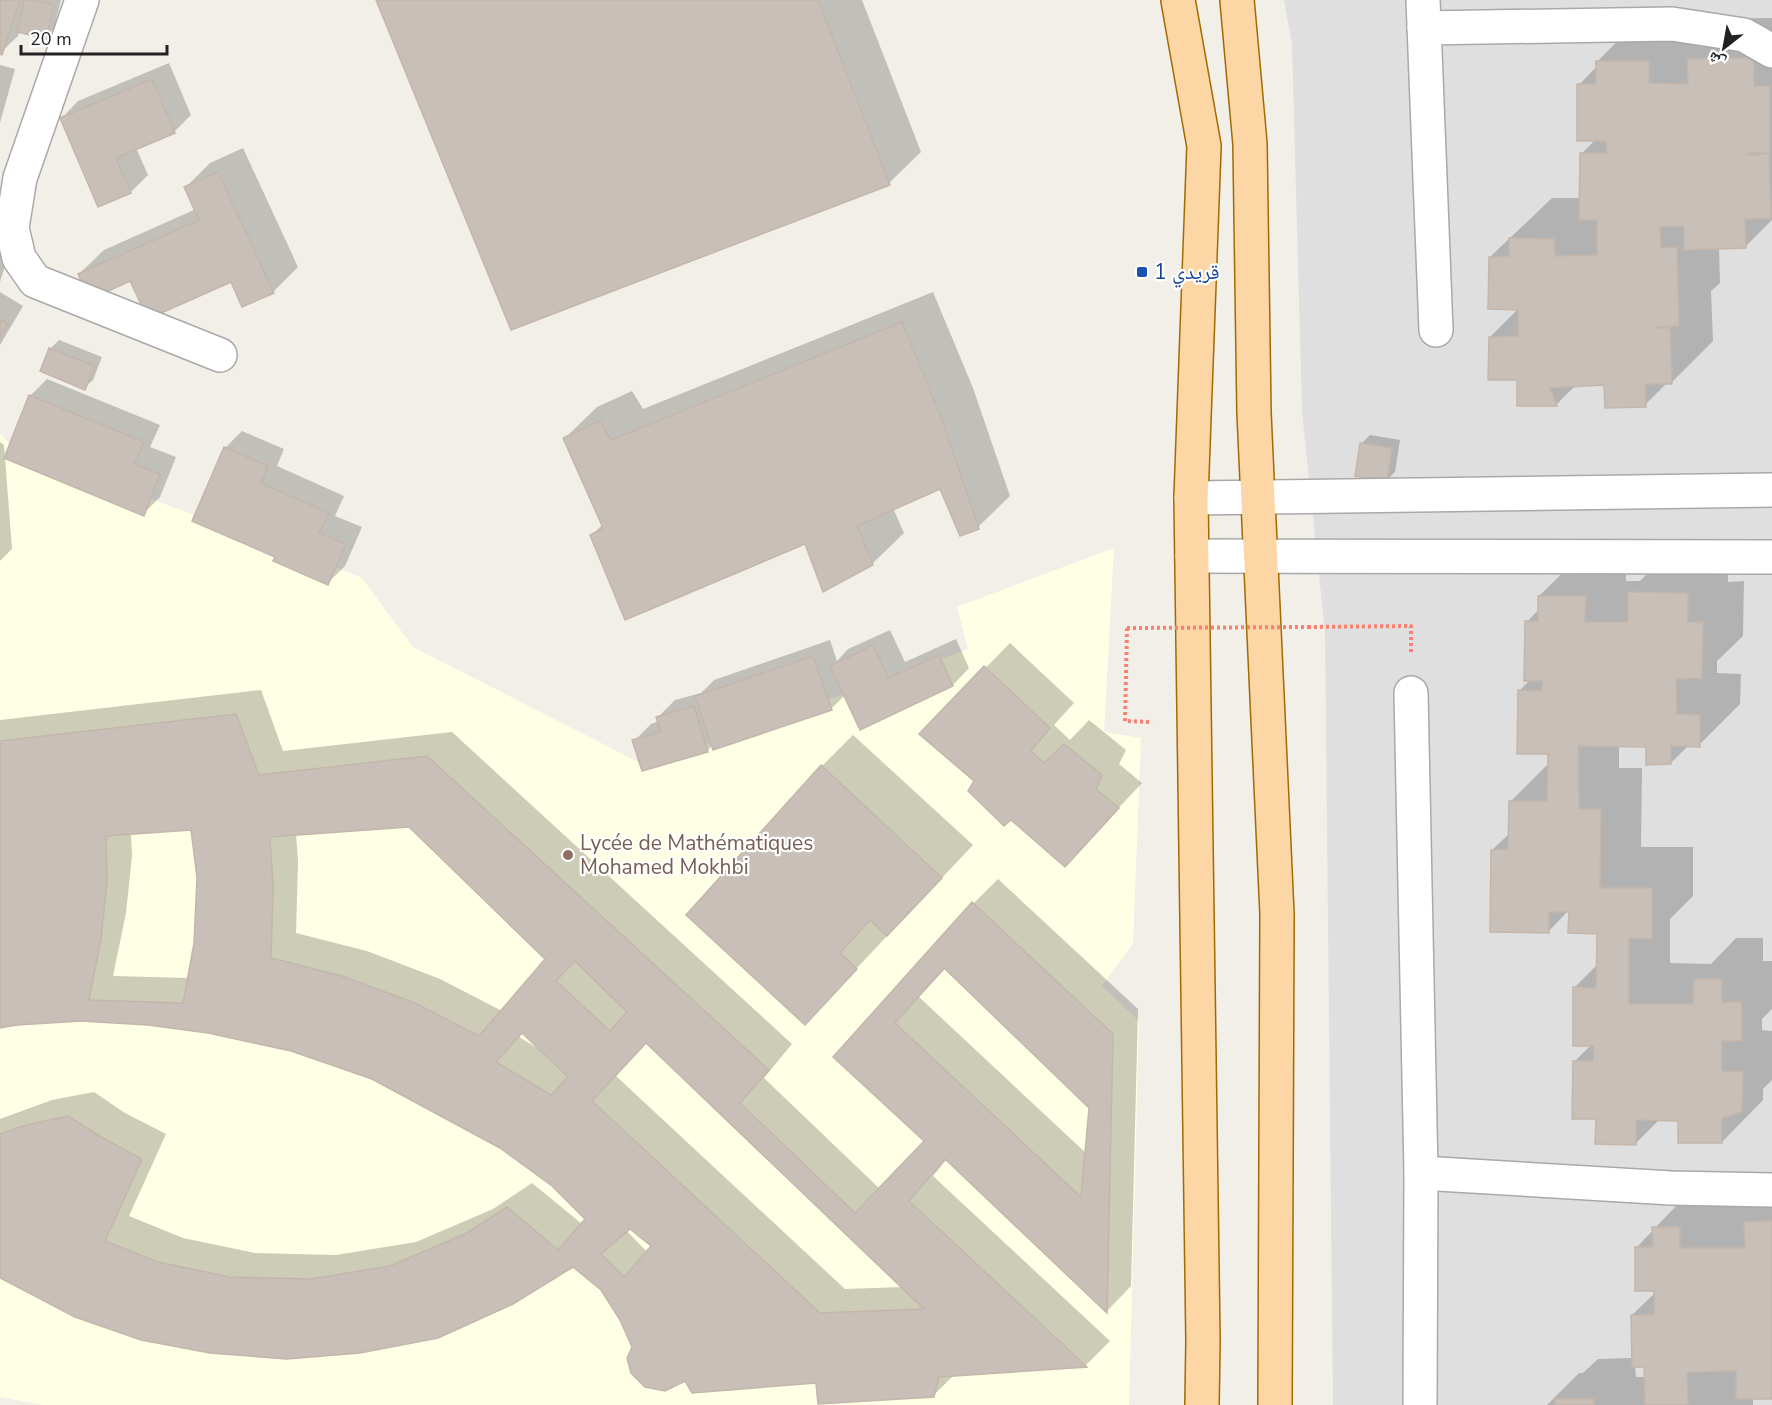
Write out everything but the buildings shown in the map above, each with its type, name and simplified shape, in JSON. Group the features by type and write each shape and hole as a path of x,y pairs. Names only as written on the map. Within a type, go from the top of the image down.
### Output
{"main road":[{"path":"1178,0 1204,146 1191,498 1202,1405"},
{"path":"1237,0 1250,144 1254,413 1277,914 1275,1405"},
{"path":"1178,1405 1203,1341"}],"street":[{"path":"82,0 20,178 12,228 19,258 35,280 220,355"},
{"path":"1436,330 1424,14 1672,24 1744,35 1772,51"},
{"path":"1191,498 1772,490"},
{"path":"1192,556 1772,557"},
{"path":"1411,693 1421,1173 1420,1405"},
{"path":"1421,1173 1671,1188 1772,1190"}],"path":[{"path":"1125,721 1127,628 1410,626"}],"shaded area":[{"path":"1284,0 1772,0 1772,1405 1333,1405 1325,633 1302,411 1292,44"},
{"name":"Lycée de Mathématiques Mohamed Mokhbi","path":"0,434 14,448 361,577 413,647 646,766 968,649 957,607 1114,548 1104,732 1141,738 1133,944 1102,986 1139,1021 1129,1405 43,1405 0,1397"}],"place":[{"name":"قريدي 1","path":"1142,272"},
{"name":"Lycée de Mathématiques Mohamed Mokhbi","path":"568,855"}]}
